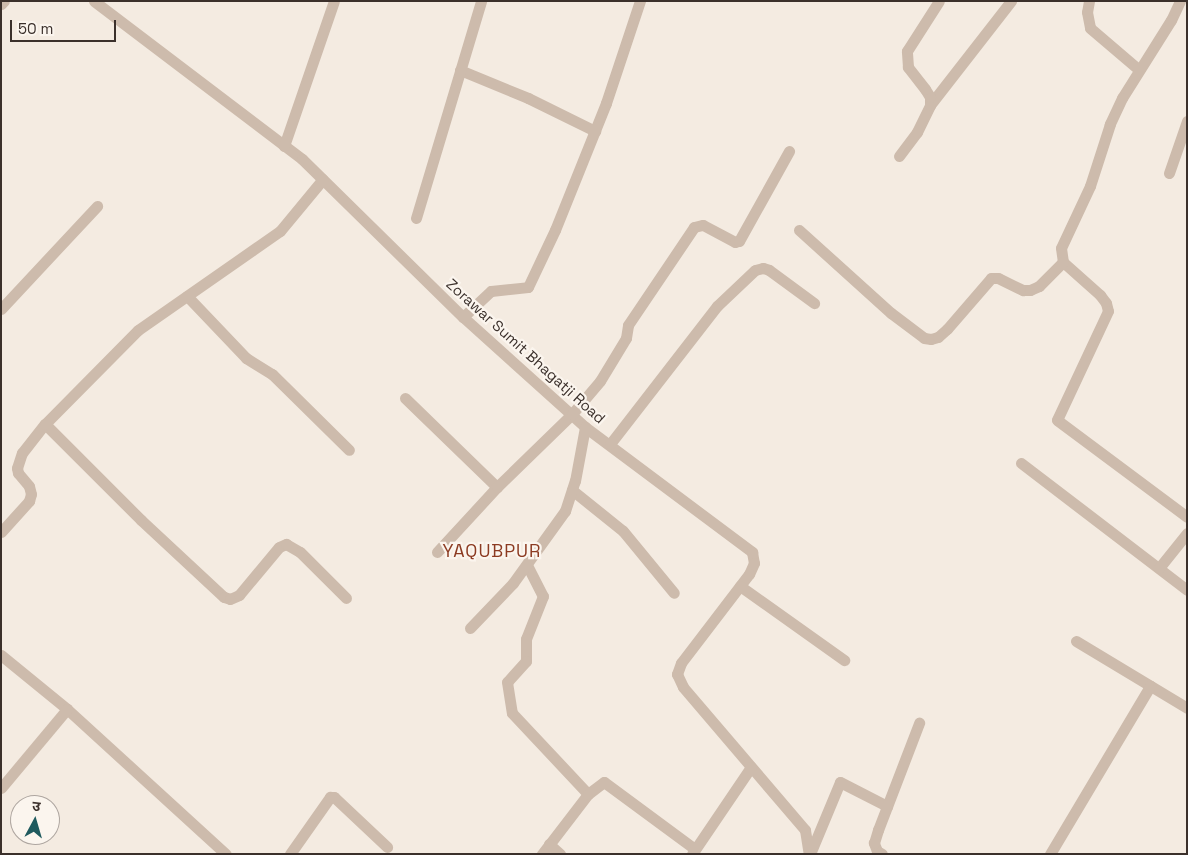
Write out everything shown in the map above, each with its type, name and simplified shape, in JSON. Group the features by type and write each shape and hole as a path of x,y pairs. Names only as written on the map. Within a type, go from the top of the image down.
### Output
{"street":[{"path":"1,4 4,1"},
{"name":"Zorawar Sumit Bhagatji Road","path":"94,1 284,146 322,179 462,317 585,427 752,552 754,563 749,574 680,663 677,674 683,687 805,830 809,854"},
{"path":"284,146 334,1"},
{"path":"416,218 480,1"},
{"path":"462,317 491,291 528,287 556,230 595,131 640,1"},
{"path":"930,105 930,97 908,67 906,60 911,42 939,1"},
{"path":"898,156 917,132 930,105 1011,1"},
{"path":"1089,1 1087,12 1090,28 1138,69"},
{"path":"1180,1 1171,20 1138,69 1110,124 1090,186 1064,237 1061,256 1064,262 1100,295 1108,311 1057,420 1187,517"},
{"path":"460,70 528,98 595,131"},
{"path":"1169,173 1187,121"},
{"path":"437,552 497,487 572,414 600,381 626,338 628,325 694,227 703,225 733,242 738,242 789,151"},
{"path":"1,532 29,501 31,494 29,486 18,474 17,468 22,453 45,424 138,330 280,231 322,179"},
{"path":"1,309 97,206"},
{"path":"799,230 891,313 924,338 930,339 938,337 947,330 991,278 998,278 1023,290 1030,290 1039,286 1064,262"},
{"path":"610,444 717,306 755,270 763,268 769,270 814,303"},
{"path":"188,296 246,358 272,374 349,450"},
{"path":"405,398 497,487"},
{"path":"45,424 140,520 224,597 230,599 239,596 279,547 286,544 300,552 346,598"},
{"path":"470,628 513,583 565,511 572,490 585,427"},
{"path":"1021,463 1187,590"},
{"path":"572,490 623,531 674,593"},
{"path":"1159,568 1187,533"},
{"path":"527,565 543,596 526,639 526,661 507,682 512,713 588,794"},
{"path":"740,586 844,660"},
{"path":"1076,641 1187,708"},
{"path":"1,654 67,709 226,854"},
{"path":"1050,854 1150,686"},
{"path":"1,788 67,709"},
{"path":"882,854 877,851 874,843 919,723"},
{"path":"542,854 588,794 604,782 693,851 751,767"},
{"path":"809,854 840,782 887,806"},
{"path":"290,854 330,797 334,797 387,848"},
{"path":"549,844 560,854"}],"district":[{"name":"YAQUBPUR","path":"492,551"}]}
